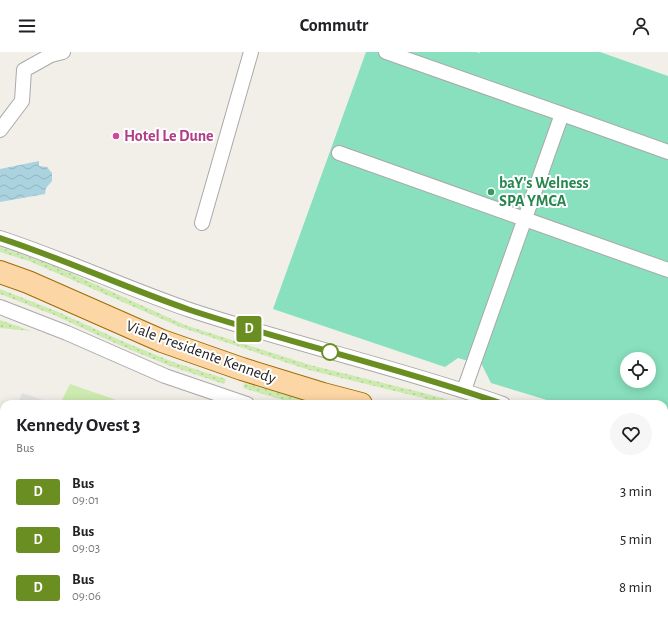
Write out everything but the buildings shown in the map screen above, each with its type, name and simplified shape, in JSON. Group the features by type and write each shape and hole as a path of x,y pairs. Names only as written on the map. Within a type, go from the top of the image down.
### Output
{"main road":[{"name":"Viale Presidente Kennedy","path":"0,272 28,282 162,341 250,371 346,400"}],"lane":[{"path":"0,130 22,101 24,70 51,55 63,52"},
{"path":"202,223 251,52"},
{"path":"386,52 668,152"},
{"path":"464,390 562,114"},
{"path":"339,153 668,270"},
{"path":"0,238 32,248 59,260 188,309 254,330 464,390 492,400"},
{"path":"0,307 67,333 165,376 235,400"}],"green space":[{"name":"baY's Welness SPA YMCA","path":"366,52 600,52 668,76 668,400 547,400 491,383 482,365 458,358 445,367 273,309"},
{"path":"0,247 55,266 185,325 310,365 449,400 430,400 309,370 180,327 29,261 0,252"},
{"path":"0,289 56,311 173,362 226,379 224,384 170,366 119,345 54,315 0,294"},
{"path":"0,320 31,331 0,328"},
{"path":"244,383 303,400 283,400 243,388"},
{"path":"70,384 116,400 62,400"}],"shaded area":[{"path":"22,393 43,400 19,400"}],"water":[{"path":"39,161 39,166 47,167 52,173 52,181 46,188 45,194 0,202 0,169"}],"bus line":[{"name":"D","path":"0,238 32,248 59,260 188,309 254,330 464,390 492,400"}],"place":[{"name":"Hotel Le Dune","path":"116,136"},
{"name":"baY's Welness SPA YMCA","path":"491,192"}]}
